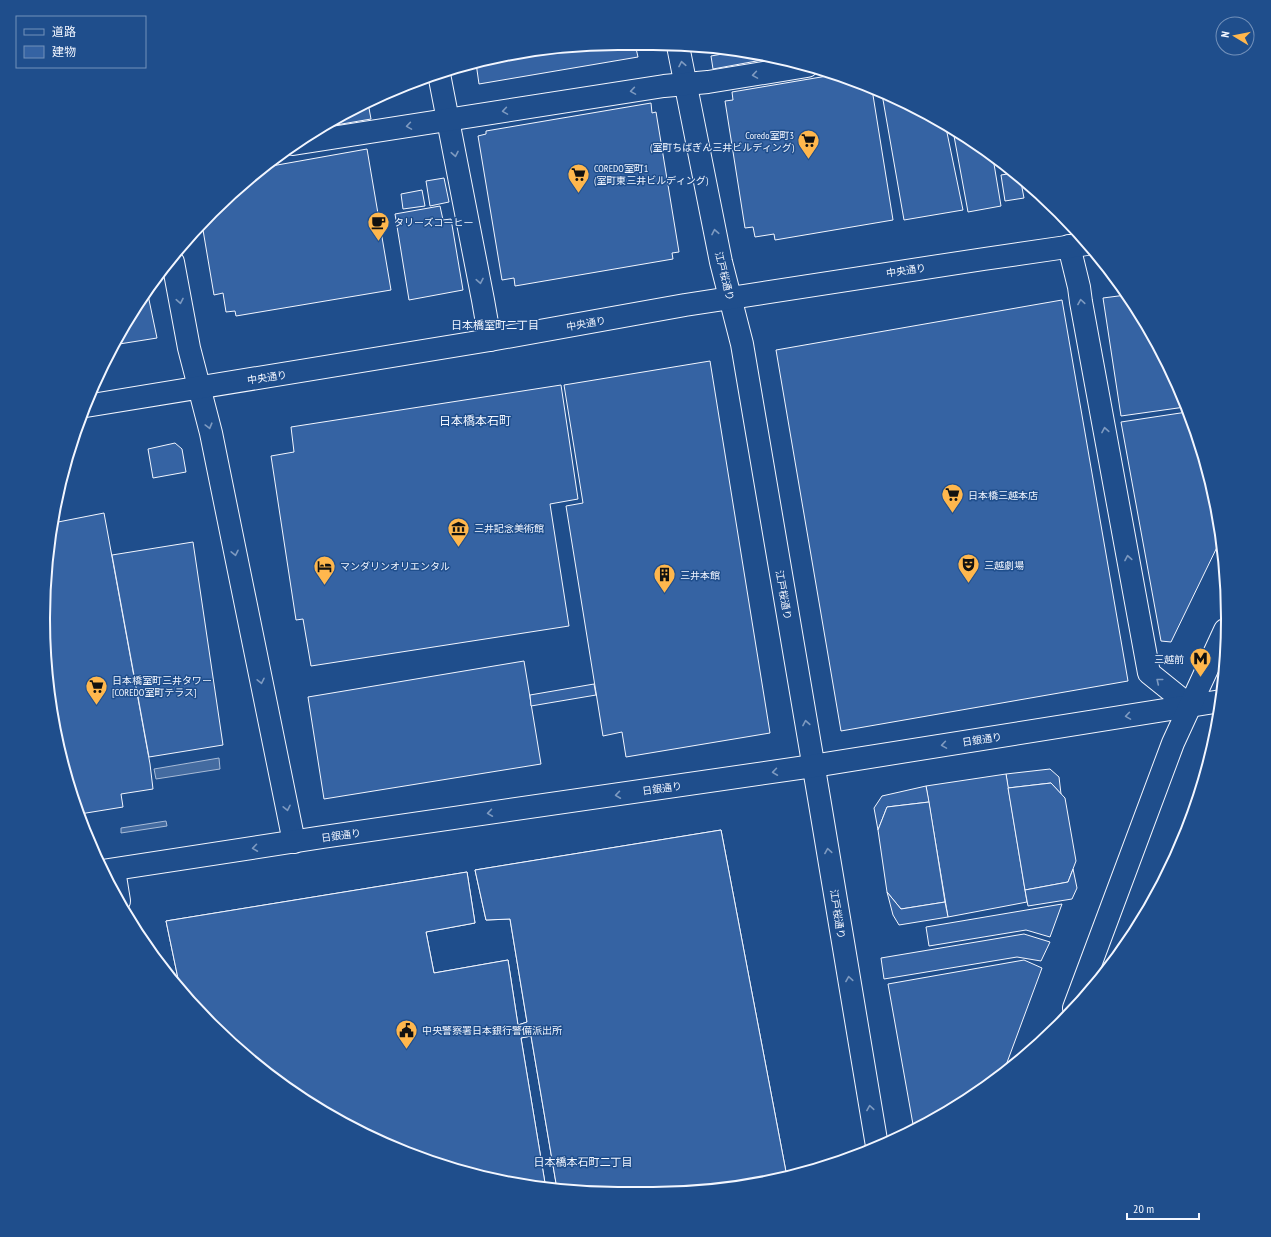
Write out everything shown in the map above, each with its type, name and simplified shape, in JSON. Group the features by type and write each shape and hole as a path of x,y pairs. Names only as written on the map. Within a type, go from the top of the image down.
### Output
{"main road":[{"name":"江戸桜通り","path":"679,51 721,262 742,344 875,1142"},
{"path":"329,132 448,120 664,86 708,82 795,68"},
{"path":"440,79 490,340"},
{"path":"1078,245 1079,287 1081,302 1149,673 1190,706"},
{"name":"中央通り","path":"91,405 490,340 730,298 1078,245"},
{"path":"173,265 189,348 211,433 294,842"},
{"path":"1079,994 1173,743 1220,640"},
{"name":"日銀通り","path":"109,870 813,766 1214,702"}],"water":[{"path":"219,758 220,769 156,779 154,769"},
{"path":"166,821 167,826 121,833 121,828"}],"building":[{"path":"636,50 638,57 479,84 477,68 508,61 581,51"},
{"path":"721,54 760,60 713,69 711,56"},
{"name":"Coredo室町3 (室町ちばぎん三井ビルディング)","path":"824,77 873,94 893,220 775,240 774,234 755,237 753,227 745,228 725,101 733,100 732,92"},
{"path":"883,99 947,132 963,210 904,220"},
{"name":"COREDO室町1 (室町東三井ビルディング)","path":"651,103 652,113 656,112 679,252 672,253 673,259 515,286 514,278 502,280 478,136 486,134 486,131"},
{"path":"369,108 371,119 336,125 367,109"},
{"path":"954,137 994,164 1001,206 968,212"},
{"path":"367,149 391,290 236,316 235,311 226,312 223,293 214,295 203,231 244,191 274,166"},
{"path":"1007,174 1022,187 1024,198 1005,201 1001,175"},
{"path":"444,178 449,202 430,206 426,181"},
{"path":"422,190 425,206 403,209 401,194"},
{"path":"440,206 443,220 451,219 463,290 409,300 395,214"},
{"path":"1120,296 1145,334 1180,408 1121,416 1103,298"},
{"path":"149,299 157,338 121,344"},
{"path":"1062,300 1128,681 841,731 776,350"},
{"name":"三井本館","path":"710,361 770,733 626,757 622,732 603,736 566,506 583,503 564,385"},
{"path":"561,385 578,499 550,504 569,626 311,666 303,619 296,620 271,456 294,452 291,427"},
{"path":"1182,413 1202,471 1216,548 1171,642 1161,641 1121,422"},
{"path":"175,443 182,449 186,472 153,478 148,449"},
{"name":"日本橋室町三井タワー [COREDO室町テラス]","path":"104,513 150,764 153,789 121,794 123,807 85,813 69,766 61,729 51,656 51,581 59,522"},
{"path":"193,542 223,745 149,757 112,555"},
{"path":"524,661 541,764 324,799 308,697"},
{"path":"594,684 596,695 531,706 530,695"},
{"path":"1050,769 1059,777 1061,794 1051,783 1008,788 1006,774"},
{"path":"1006,774 1027,902 948,917 926,786"},
{"path":"1051,783 1065,798 1076,861 1068,882 1025,890 1008,788"},
{"path":"926,786 929,802 887,807 878,830 874,808 882,796"},
{"path":"929,802 945,902 901,909 887,892 878,830 887,807"},
{"path":"721,830 786,1171 727,1182 690,1186 618,1187 581,1186 556,1183 531,1036 521,1038 545,1182 471,1168 401,1144 334,1111 272,1070 244,1046 217,1020 178,978 166,921 467,872 475,923 426,932 434,973 508,960 518,1025 527,1022 510,919 486,920 475,870","holes":["704,933 709,958 649,969 645,944","612,940 618,976 532,989 526,953","725,1022 744,1118 687,1130 668,1034"]},
{"path":"721,830 786,1171 727,1182 690,1186 618,1187 581,1186 556,1183 531,1036 521,1038 545,1182 471,1168 436,1157 401,1144 334,1111 272,1070 217,1020 178,978 166,921 467,872 475,923 426,932 434,973 508,960 518,1025 527,1022 510,919 486,920 475,870"},
{"path":"1073,869 1077,888 1072,899 1028,906 1025,890 1068,882"},
{"path":"887,892 901,909 945,902 948,917 899,925 893,915"},
{"path":"1062,904 1050,937 1026,930 929,946 926,927"},
{"path":"1024,934 1050,942 1041,961 1017,957 884,979 881,958"},
{"path":"1024,960 1042,968 1007,1063 937,1111 913,1123 888,984"}],"place":[{"name":"Coredo室町3 (室町ちばぎん三井ビルディング)","path":"809,160"},
{"name":"COREDO室町1 (室町東三井ビルディング)","path":"578,194"},
{"name":"タリーズコーヒー","path":"378,242"},
{"name":"日本橋三越本店","path":"952,514"},
{"name":"三井記念美術館","path":"458,548"},
{"name":"三越劇場","path":"968,584"},
{"name":"マンダリンオリエンタル","path":"325,586"},
{"name":"三井本館","path":"664,594"},
{"name":"三越前","path":"1200,678"},
{"name":"日本橋室町三井タワー [COREDO室町テラス]","path":"96,706"},
{"name":"中央警察署日本銀行警備派出所","path":"406,1050"}],"district":[{"name":"日本橋室町二丁目","path":"495,325"},
{"name":"日本橋本石町","path":"475,421"},
{"name":"日本橋本石町二丁目","path":"583,1162"}]}
